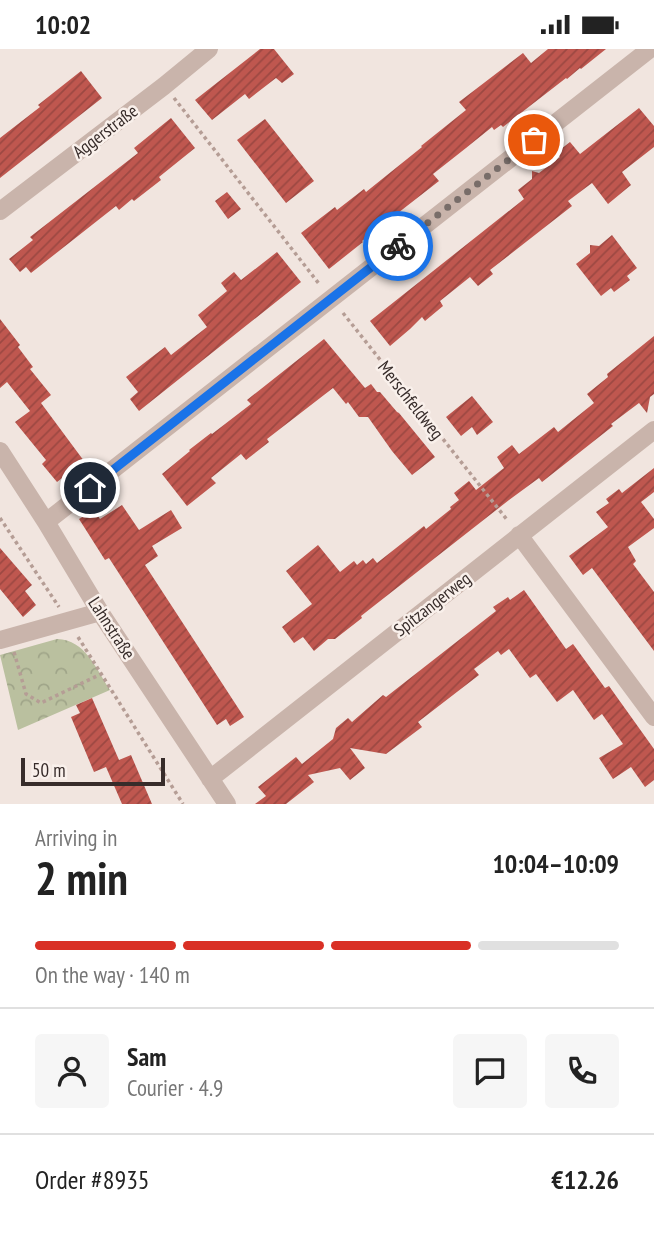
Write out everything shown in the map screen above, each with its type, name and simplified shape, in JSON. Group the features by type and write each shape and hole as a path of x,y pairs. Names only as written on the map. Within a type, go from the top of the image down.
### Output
{"street":[{"name":"Aggerstraße","path":"0,211 209,49"},
{"path":"46,522 650,49"},
{"name":"Spitzangerweg","path":"210,779 654,430"},
{"name":"Lahnstraße","path":"0,451 100,612 227,804"},
{"path":"519,535 654,717"},
{"path":"5,639 100,612"}],"path":[{"name":"Merschfeldweg","path":"164,86 519,535"},
{"path":"0,518 183,804"},
{"path":"5,639 26,694 41,703 101,674"}],"green space":[{"path":"57,639 76,644 83,650 110,690 18,730 0,655"}],"building":[{"path":"260,49 274,49 294,74 282,83 276,78 249,99 245,94 212,120 195,100"},
{"path":"548,49 606,49 503,127 501,125 494,130 492,127 433,174 439,181 329,269 301,233 335,207 337,210 364,189 366,192 422,147 466,110 459,102 523,53 531,63"},
{"path":"81,71 102,98 0,178 0,138"},
{"path":"639,108 654,126 654,147 622,172 631,185 608,204 592,183 568,201 572,206 490,270 493,274 478,286 470,277 440,301 443,306 425,321 422,317 390,346 370,321 524,199 518,190 532,179 532,171 539,173 560,157 556,153 570,142 580,154"},
{"path":"171,118 195,148 134,201 132,199 119,210 116,206 31,273 26,267 20,272 9,259 33,240 30,237 138,153 134,148"},
{"path":"265,119 314,181 286,203 237,140"},
{"path":"227,192 241,209 228,219 215,201"},
{"path":"612,235 637,268 627,276 630,280 614,292 611,288 601,296 576,264 590,253 590,245 599,246"},
{"path":"277,252 301,282 139,411 130,399 138,392 126,377 165,347 171,355 207,327 198,315 227,291 221,283 234,272 241,280"},
{"path":"0,319 20,345 18,347 33,367 30,369 51,395 41,403 84,461 57,482 42,464 46,460 15,422 30,411 7,382 0,388"},
{"path":"654,336 654,394 650,397 647,413 639,403 542,482 539,478 509,500 335,639 328,639 314,651 303,637 294,643 282,627 312,604 286,571 318,545 340,572 354,561 357,565 363,560 366,564 373,558 377,563 424,526 426,529 451,509 459,500 454,493 469,481 476,490 504,468 497,457 512,445 519,454 554,427 558,432 594,403 587,394"},
{"path":"324,339 365,388 371,384 380,392 435,457 412,475 368,417 359,417 333,388 267,439 269,442 246,460 241,454 211,478 216,483 187,506 162,474 189,450 251,404 247,400"},
{"path":"472,396 493,422 477,435 472,427 461,436 446,417"},
{"path":"654,468 654,492 641,502 654,519 654,528 628,547 636,561 633,564 654,592 654,651 592,568 583,575 569,556 608,527 596,512 609,503 606,499 619,489 622,493"},
{"path":"122,505 139,530 171,510 182,528 152,546 158,556 145,565 244,717 230,726 226,719 217,725 109,558 105,560 79,519 94,510 100,519"},
{"path":"0,548 32,585 25,591 36,605 23,617 0,589"},
{"path":"524,590 566,649 573,644 605,688 609,686 654,749 654,780 645,787 631,767 613,779 599,758 623,744 602,714 594,720 573,690 557,702 536,674 530,678 509,649 501,655 498,651 474,669 479,675 418,722 422,727 386,754 350,748 365,768 350,780 340,768 308,775 314,782 286,804 255,804 266,796 258,787 296,757 302,764 333,739 336,728 348,718 352,722 383,695 386,697 496,611 493,607"},
{"path":"92,698 119,760 131,755 152,804 122,804 106,767 94,772 71,717 80,713 76,705"}],"way so far":[{"path":"398,246 534,140"}],"route":[{"path":"90,488 398,246"}]}
